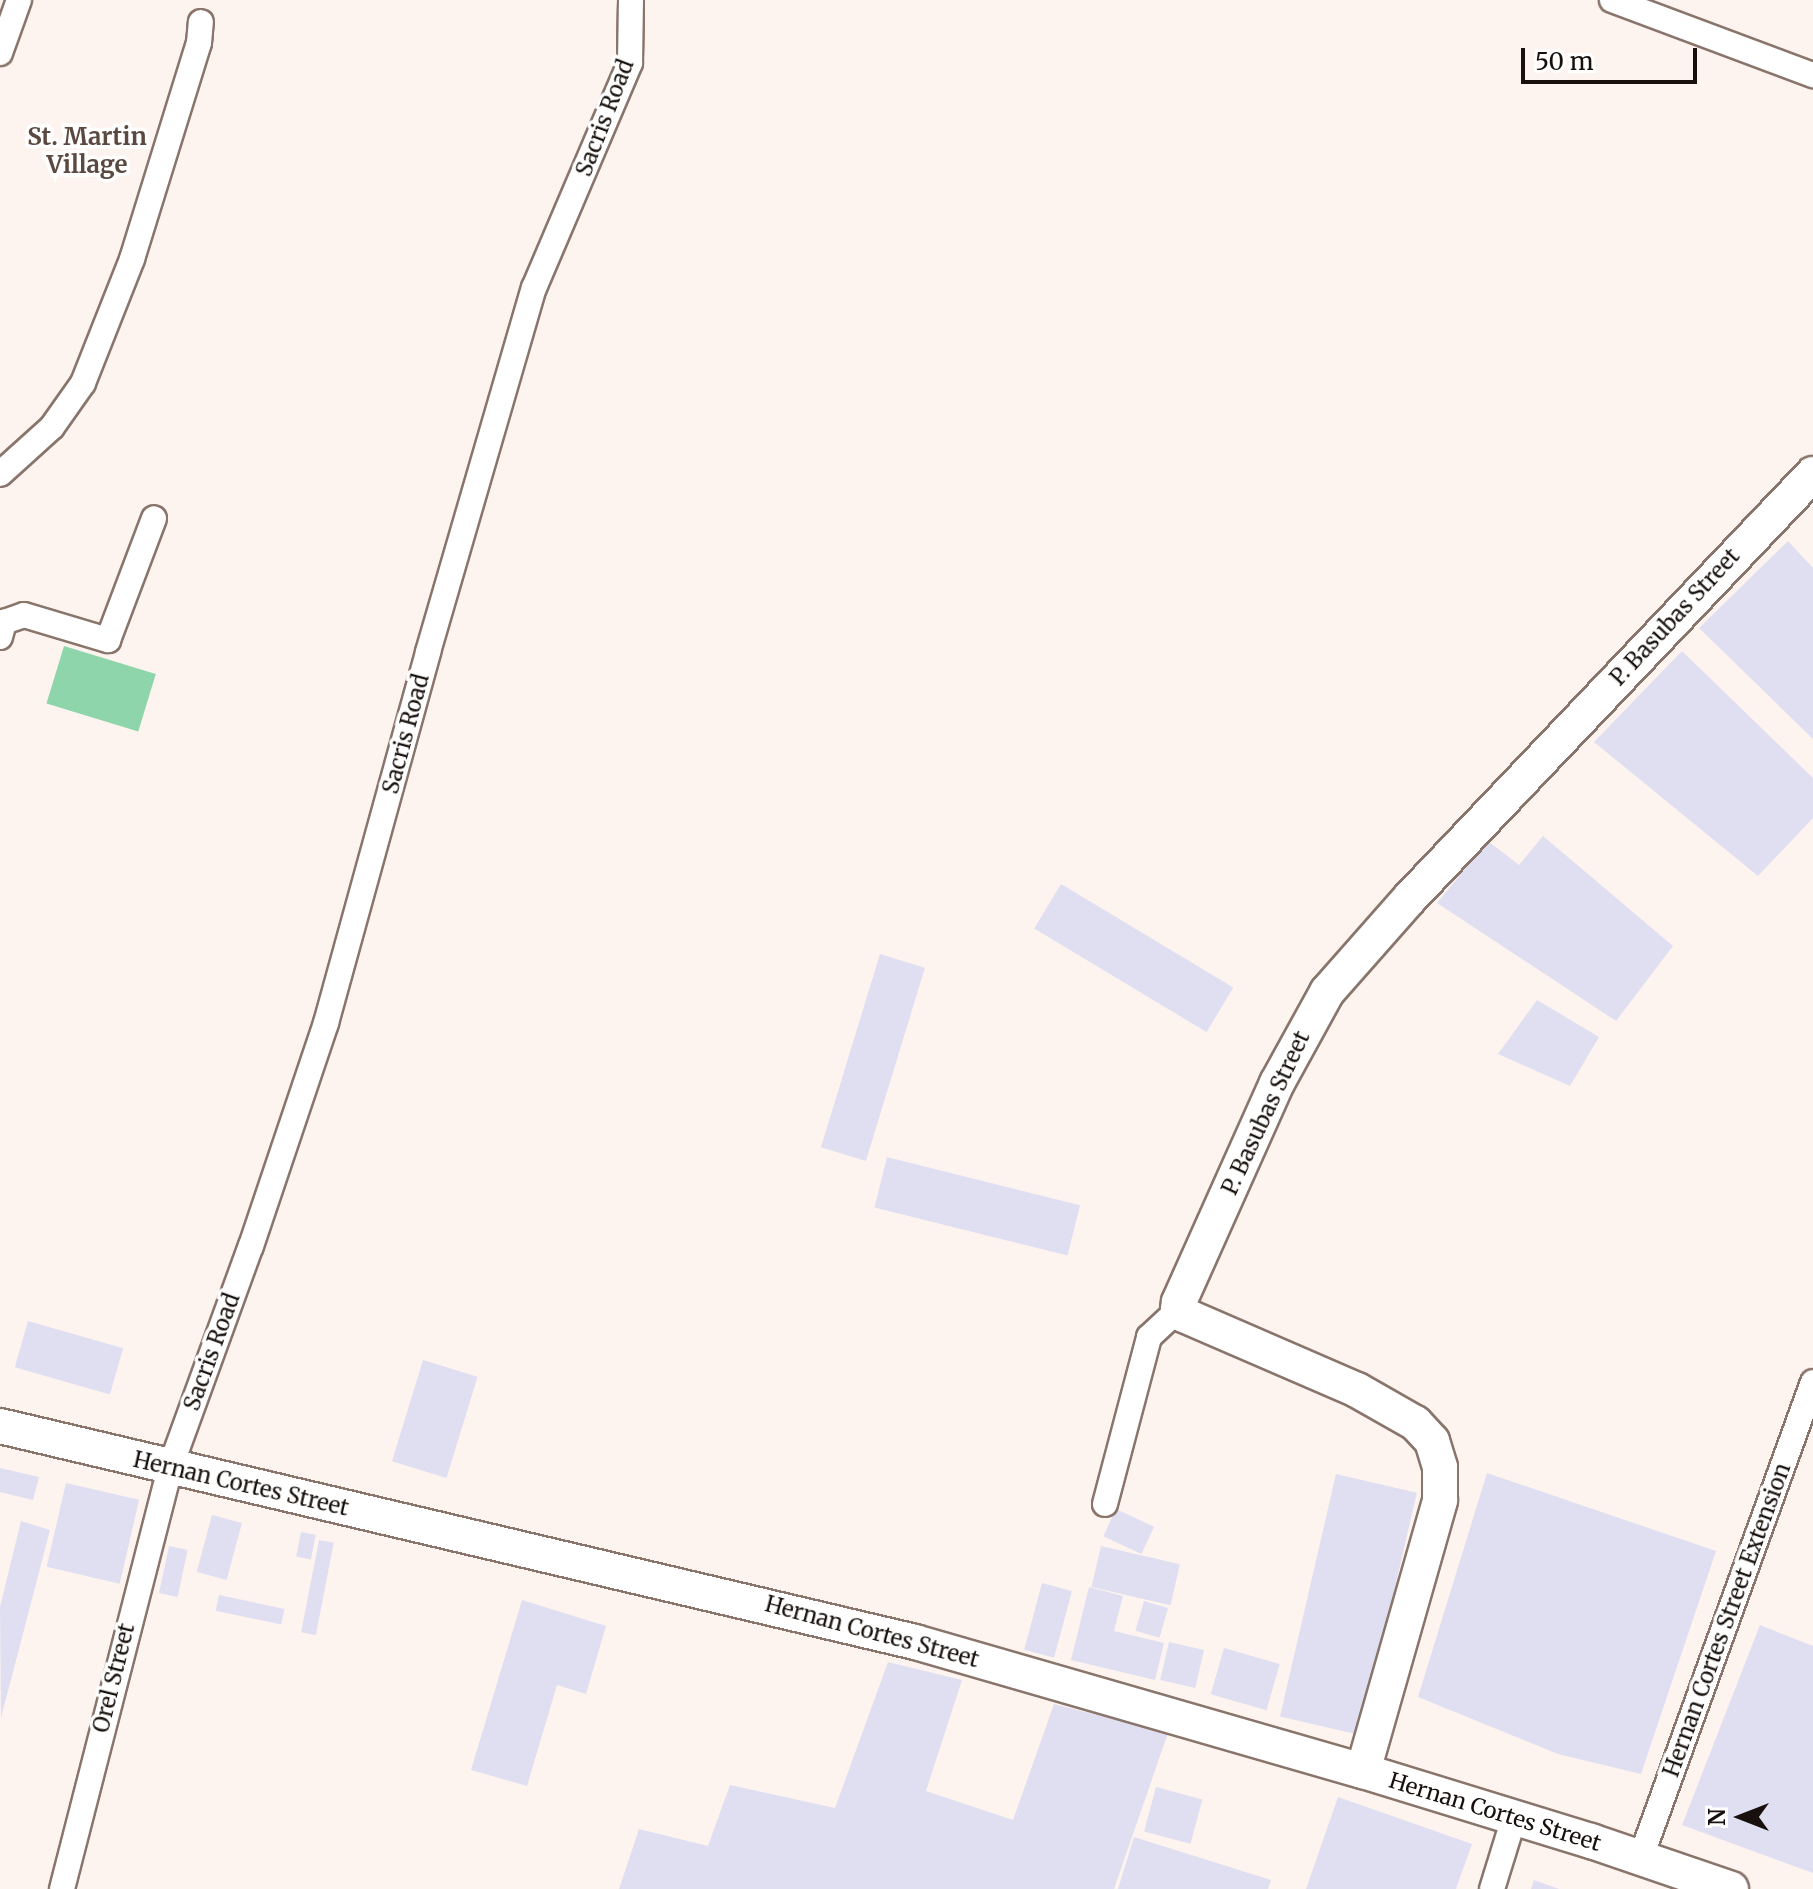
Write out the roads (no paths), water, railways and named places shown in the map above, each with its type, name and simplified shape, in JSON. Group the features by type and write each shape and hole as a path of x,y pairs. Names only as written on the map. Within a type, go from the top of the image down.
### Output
{"main road":[{"name":"P. Basubas Street","path":"1178,1310 1277,1083 1327,992 1420,887 1813,474"},
{"path":"1178,1310 1357,1390 1415,1423 1432,1441 1440,1467 1440,1500 1363,1771"},
{"name":"Hernan Cortes Street","path":"0,1426 803,1613 1058,1681 1363,1771 1641,1857 1731,1889"}],"street":[{"path":"0,53 19,0"},
{"name":"Sacris Road","path":"170,1468 251,1246 326,1023 428,652 534,288 630,63 631,0"},
{"path":"1612,0 1813,75"},
{"path":"0,474 52,427 83,383 132,259 199,43 201,22"},
{"path":"2,630 24,615 108,640 154,518"},
{"path":"1105,1504 1149,1337 1178,1310"},
{"name":"Hernan Cortes Street Extension","path":"1641,1857 1813,1382"},
{"name":"Orel Street","path":"62,1889 170,1468"},
{"path":"1492,1889 1514,1818"}],"district":[{"name":"St. Martin Village","path":"87,151"}]}
